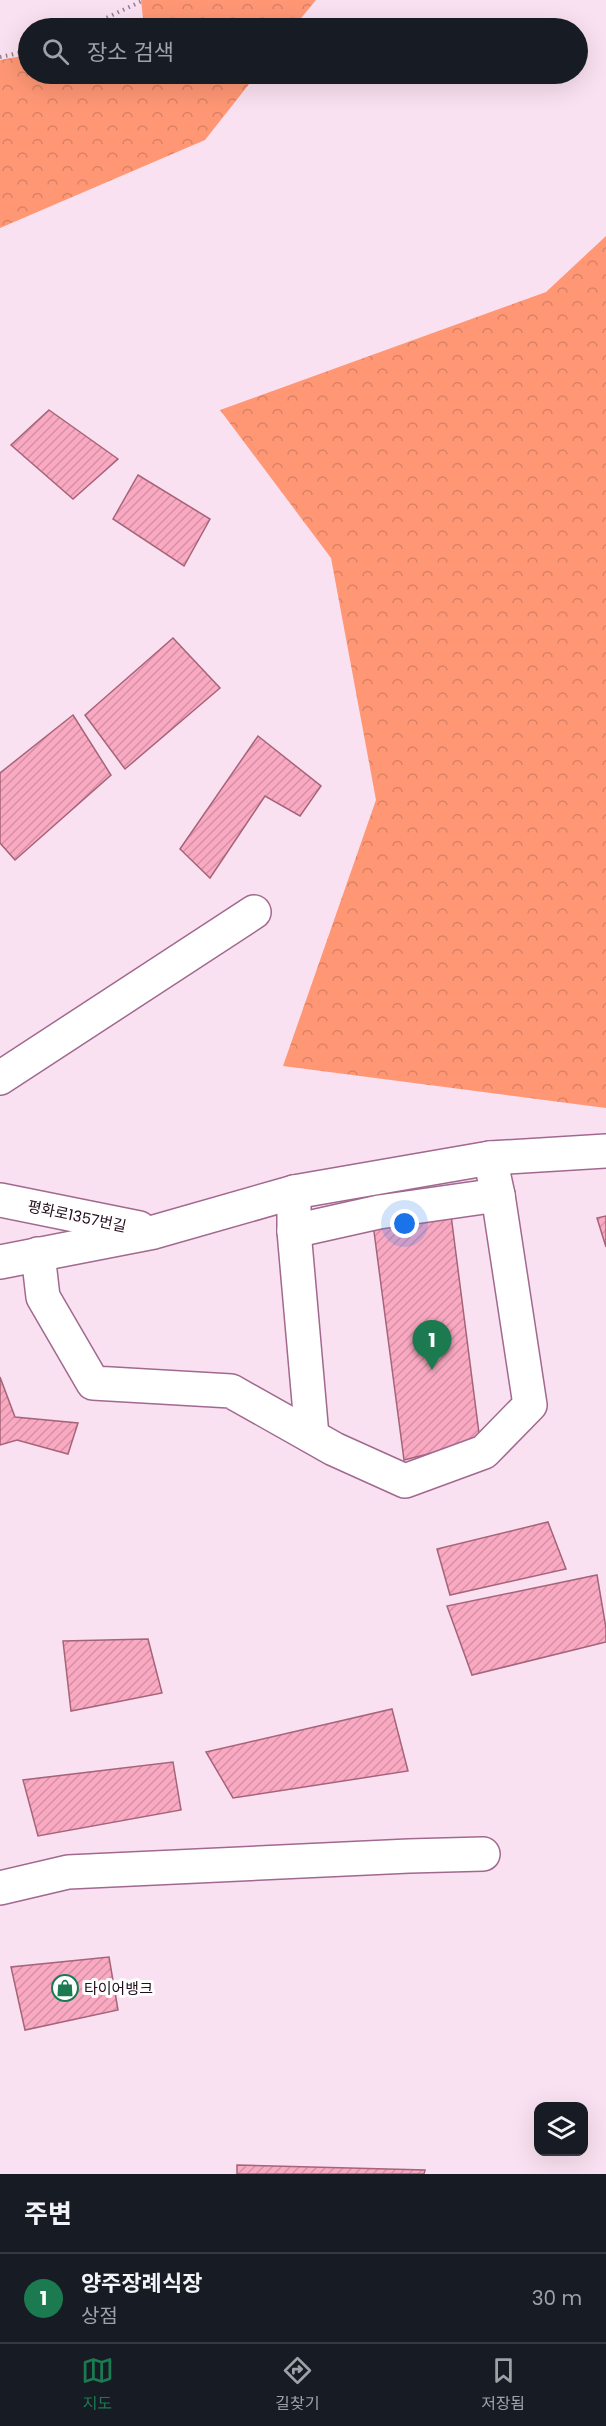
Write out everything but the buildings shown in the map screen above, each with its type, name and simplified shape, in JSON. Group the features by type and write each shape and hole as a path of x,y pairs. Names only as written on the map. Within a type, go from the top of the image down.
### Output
{"street":[{"path":"0,1078 254,912"},
{"path":"0,1262 154,1232 294,1192 490,1158 606,1150"},
{"path":"38,1254 43,1297 93,1383 231,1391 334,1449 405,1481 484,1452 530,1405 498,1195 490,1158"},
{"path":"294,1192 294,1231 312,1436"},
{"path":"294,1231 379,1212 498,1195"},
{"name":"평화로1357번길","path":"0,1200 154,1232"},
{"path":"0,1888 68,1872 483,1854"}],"path":[{"path":"106,18 144,0"},
{"path":"0,57 18,53"}],"green space":[{"path":"141,0 316,0 301,18 143,18"},
{"path":"18,57 18,84 249,84 205,140 0,228 0,60"},
{"path":"606,236 606,1108 283,1066 376,800 331,558 220,410 546,292"}],"place":[{"name":"양주장례식장","path":"432,1370"},
{"name":"타이어뱅크","path":"65,1988"}]}
